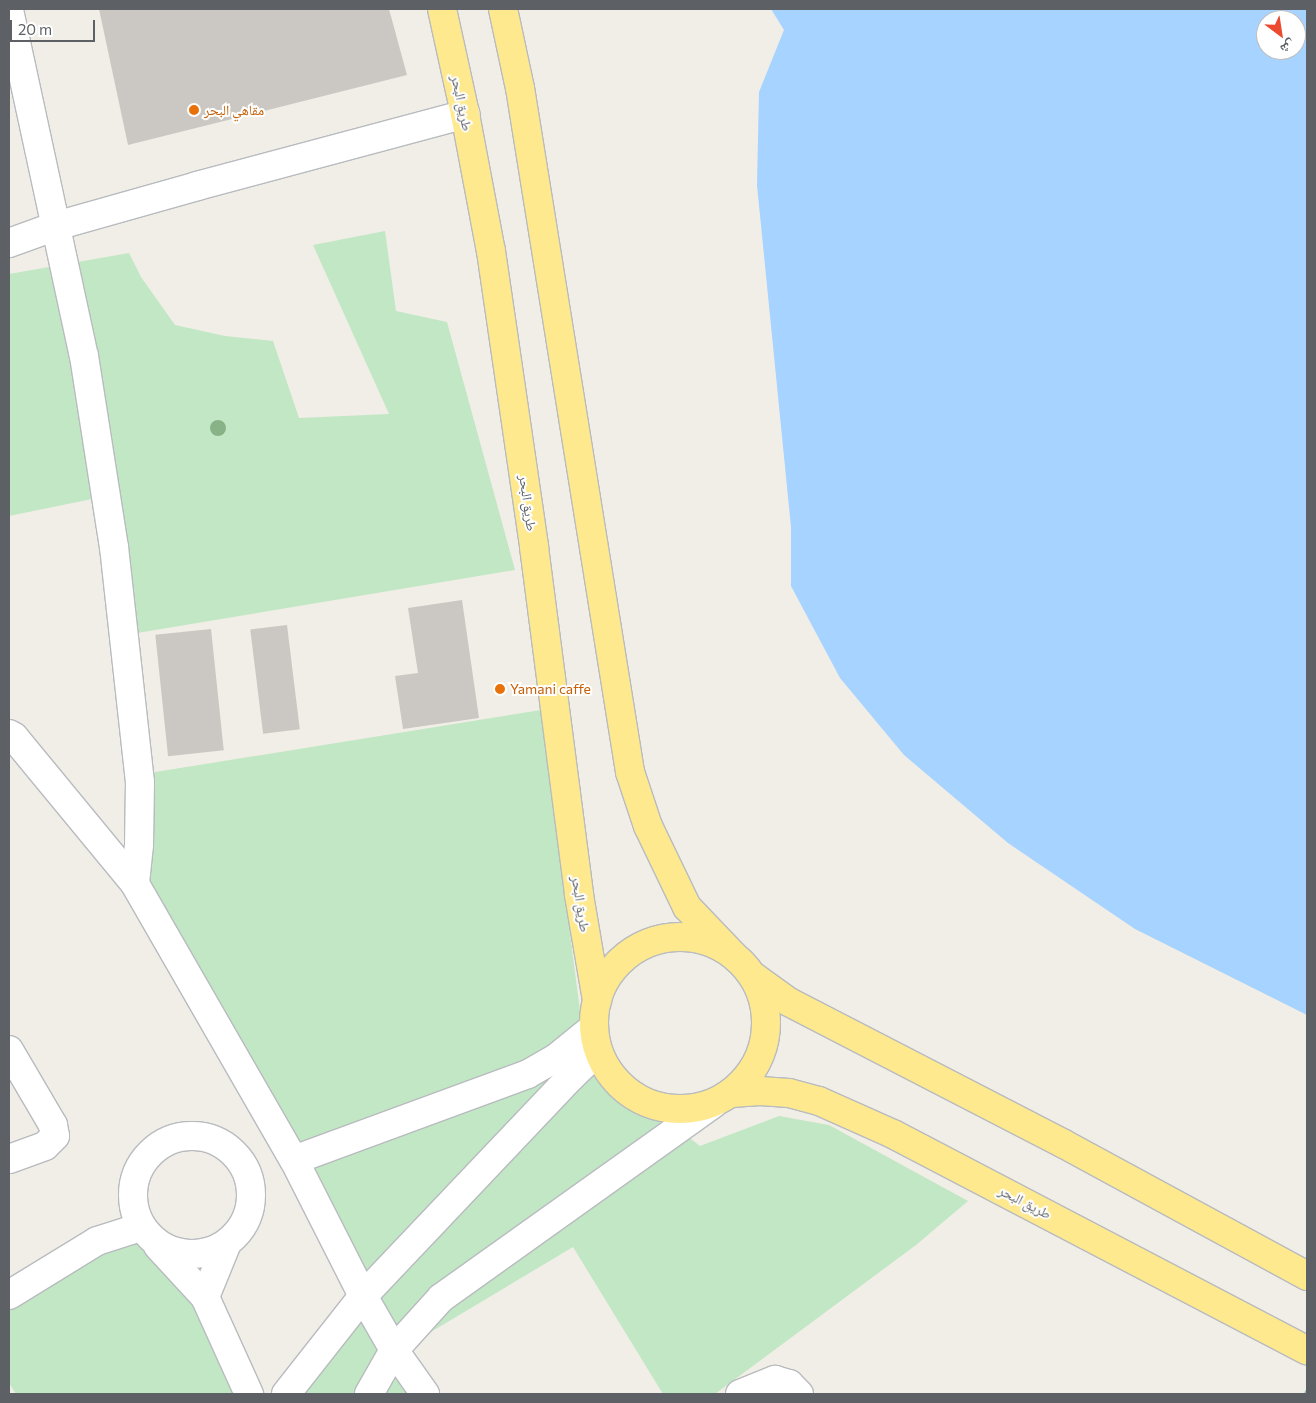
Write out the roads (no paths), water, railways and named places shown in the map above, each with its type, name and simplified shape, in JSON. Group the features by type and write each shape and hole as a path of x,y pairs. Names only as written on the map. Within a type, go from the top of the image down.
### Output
{"highway":[{"name":"طريق البحر","path":"442,9 465,114 491,250 534,547 579,895 596,1000"},
{"path":"502,9 520,88 630,772 648,826 687,907 753,976 790,1002 1064,1144 1307,1276"},
{"path":"734,954 708,941 681,936 653,941 628,954 608,974 596,1000 595,1039 608,1072 624,1090 644,1103 667,1109 691,1110 723,1098 750,1074 762,1051 767,1025 764,999 753,976"},
{"name":"طريق البحر","path":"723,1098 760,1091 789,1093 828,1104 893,1134 1307,1350"}],"street":[{"path":"9,10 84,356 114,547 140,782 139,845 135,884"},
{"path":"9,242 56,226 465,114"},
{"path":"10,738 135,884 294,1160 363,1296 394,1350 425,1394"},
{"path":"294,1160 528,1074 595,1039"},
{"path":"9,1295 97,1241 148,1235 169,1250 184,1254 214,1251 227,1243 242,1228 250,1209 251,1187 245,1167 232,1151 214,1140 193,1136 172,1139 154,1150 140,1166 133,1186 134,1207 148,1235 205,1297 245,1384 287,1393 363,1296 571,1076 595,1039"},
{"path":"9,1050 53,1125 55,1136 45,1146 9,1159"},
{"path":"369,1394 394,1350 441,1298 723,1098"},
{"path":"205,1297 227,1243"},
{"path":"740,1394 776,1380 789,1384 799,1394"}],"water":[{"path":"771,9 1307,9 1307,1015 1135,929 1008,843 904,755 840,678 791,586 791,527 757,185 759,92 784,30"}],"place":[{"name":"مقاهي البحر","path":"194,110"},
{"name":"Yamani caffe","path":"500,689"}]}
